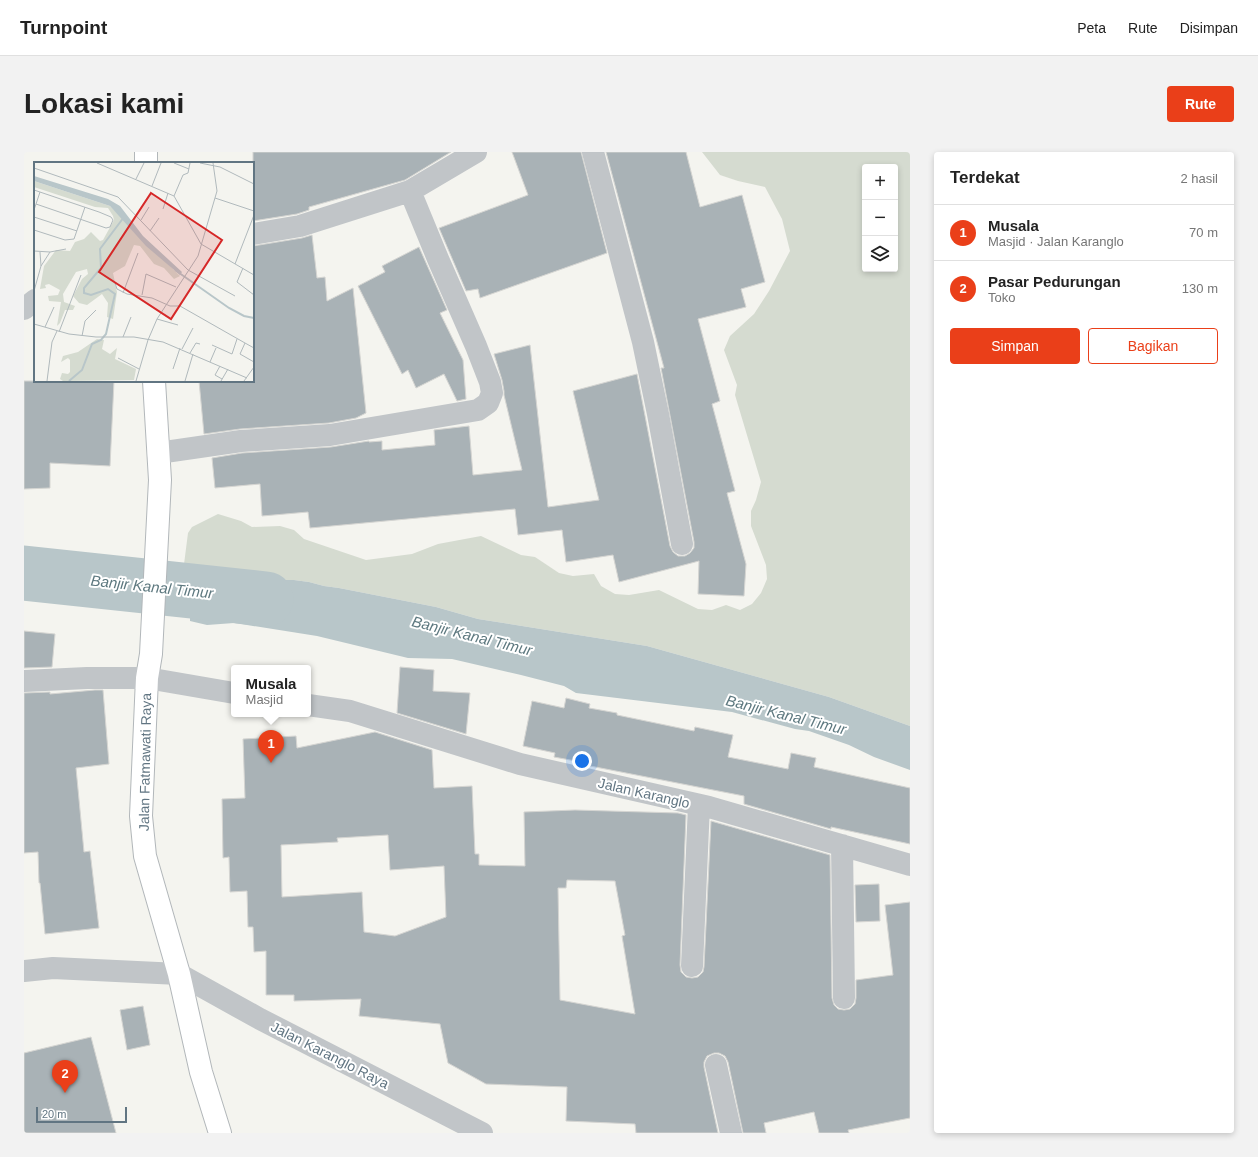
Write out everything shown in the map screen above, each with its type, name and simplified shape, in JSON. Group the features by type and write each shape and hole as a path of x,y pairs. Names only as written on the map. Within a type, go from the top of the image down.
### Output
{"main road":[{"name":"Jalan Fatmawati Raya","path":"154,382 160,480 151,654 147,678 142,784 142,830 145,856 178,974 201,1072 220,1133"}],"street":[{"path":"254,234 300,226 410,191 476,152"},
{"path":"593,152 643,342 682,544"},
{"path":"158,453 241,441 330,435 478,410 488,403 492,393 490,382 410,191"},
{"path":"24,309 34,301"},
{"path":"24,681 87,678 147,678 231,692"},
{"name":"Jalan Karanglo","path":"311,706 350,712 520,764 699,805 910,865"},
{"path":"692,966 699,805"},
{"path":"842,845 844,998"},
{"path":"24,971 53,968 178,974"},
{"name":"Jalan Karanglo Raya","path":"178,974 260,1019 482,1133"},
{"path":"716,1065 731,1133"}],"shaded area":[{"path":"702,152 910,152 910,726 829,697 647,646 478,619 436,607 309,582 294,580 236,580 205,577 190,581 183,572 188,533 192,527 218,514 241,521 252,527 280,526 294,530 304,539 366,560 412,554 438,544 481,536 521,555 535,557 559,573 573,576 594,574 601,586 615,594 629,595 659,590 698,609 712,610 726,605 740,610 752,604 761,593 767,579 766,565 751,526 751,511 761,482 735,395 737,385 724,350 730,336 754,314 769,291 790,251 782,219 765,187 720,175"}],"water":[{"path":"205,577 236,580 294,580 309,582 436,607 478,619 647,646 829,697 910,726 910,770 874,757 849,745 809,731 795,729 732,712 576,693 564,686 452,659 408,658 317,636 234,623 207,625 190,621 190,581"}],"building":[{"path":"253,152 451,152 405,180 309,207 309,210 297,214 254,221"},
{"path":"512,152 581,152 607,253 480,298 478,289 466,291 439,228 528,195"},
{"path":"606,152 686,152 700,207 742,195 765,282 741,289 746,307 698,319 720,401 712,404 735,491 727,493 746,564 744,596 698,594 699,561 619,582 613,555 566,562 562,530 518,535 515,509 310,528 308,512 262,516 260,484 215,488 212,458 242,453 331,447 369,441 382,441 382,450 435,445 434,430 469,426 473,475 522,470 504,395 502,380 494,354 530,345 548,507 599,500 573,391 637,374 670,546 673,552 678,556 685,556 690,553 694,548 694,542 661,368 664,368"},
{"path":"312,235 317,278 325,277 327,301 353,288 366,413 356,418 329,423 240,429 204,434 199,382 254,382 254,246"},
{"path":"419,247 447,310 440,313 463,360 466,399 457,401 444,374 416,388 408,370 402,374 358,286 385,272 382,266"},
{"path":"24,381 114,382 110,466 50,463 50,488 24,489"},
{"path":"24,631 55,634 52,667 24,668"},
{"path":"400,667 434,670 433,691 470,693 466,734 397,713"},
{"path":"103,690 109,764 76,768 84,852 90,851 99,928 45,934 39,883 38,852 24,853 24,693 50,692 50,694"},
{"path":"566,698 590,704 589,708 617,713 617,715 694,731 695,727 733,735 728,757 788,769 791,753 816,758 814,767 910,788 910,844 831,827 831,829 744,804 744,796 580,764 581,762 554,757 555,753 523,746 532,701 564,708"},
{"path":"375,732 432,750 434,788 472,786 475,854 479,854 479,865 525,866 524,812 575,810 678,813 686,815 680,965 681,972 686,977 698,977 703,972 704,967 711,821 830,855 832,998 834,1005 838,1009 850,1009 855,1004 856,980 893,975 885,905 910,902 910,1118 848,1130 849,1133 819,1133 814,1112 764,1123 766,1133 743,1133 728,1062 725,1056 719,1053 714,1053 707,1056 704,1062 704,1067 718,1133 636,1133 635,1124 566,1121 567,1087 486,1084 448,1063 440,1024 359,1016 361,999 294,1001 294,995 266,995 266,951 254,952 253,927 248,927 247,891 230,892 229,857 223,858 222,799 245,798 243,739 296,736 297,748","holes":["388,835 390,870 444,866 446,917 395,936 364,932 362,892 282,897 281,845 338,842 337,838","567,880 615,881 625,935 622,936 635,1014 560,1000 558,888 566,888"]},
{"path":"879,884 880,921 856,922 855,885"},
{"path":"143,1006 150,1045 127,1050 120,1010"},
{"path":"91,1037 116,1133 24,1133 24,1053"}],"waterway":[{"name":"Banjir Kanal Timur","path":"24,573 266,599"}],"place":[{"name":"Musala","path":"271,763"},
{"name":"Pasar Pedurungan","path":"65,1093"}]}
